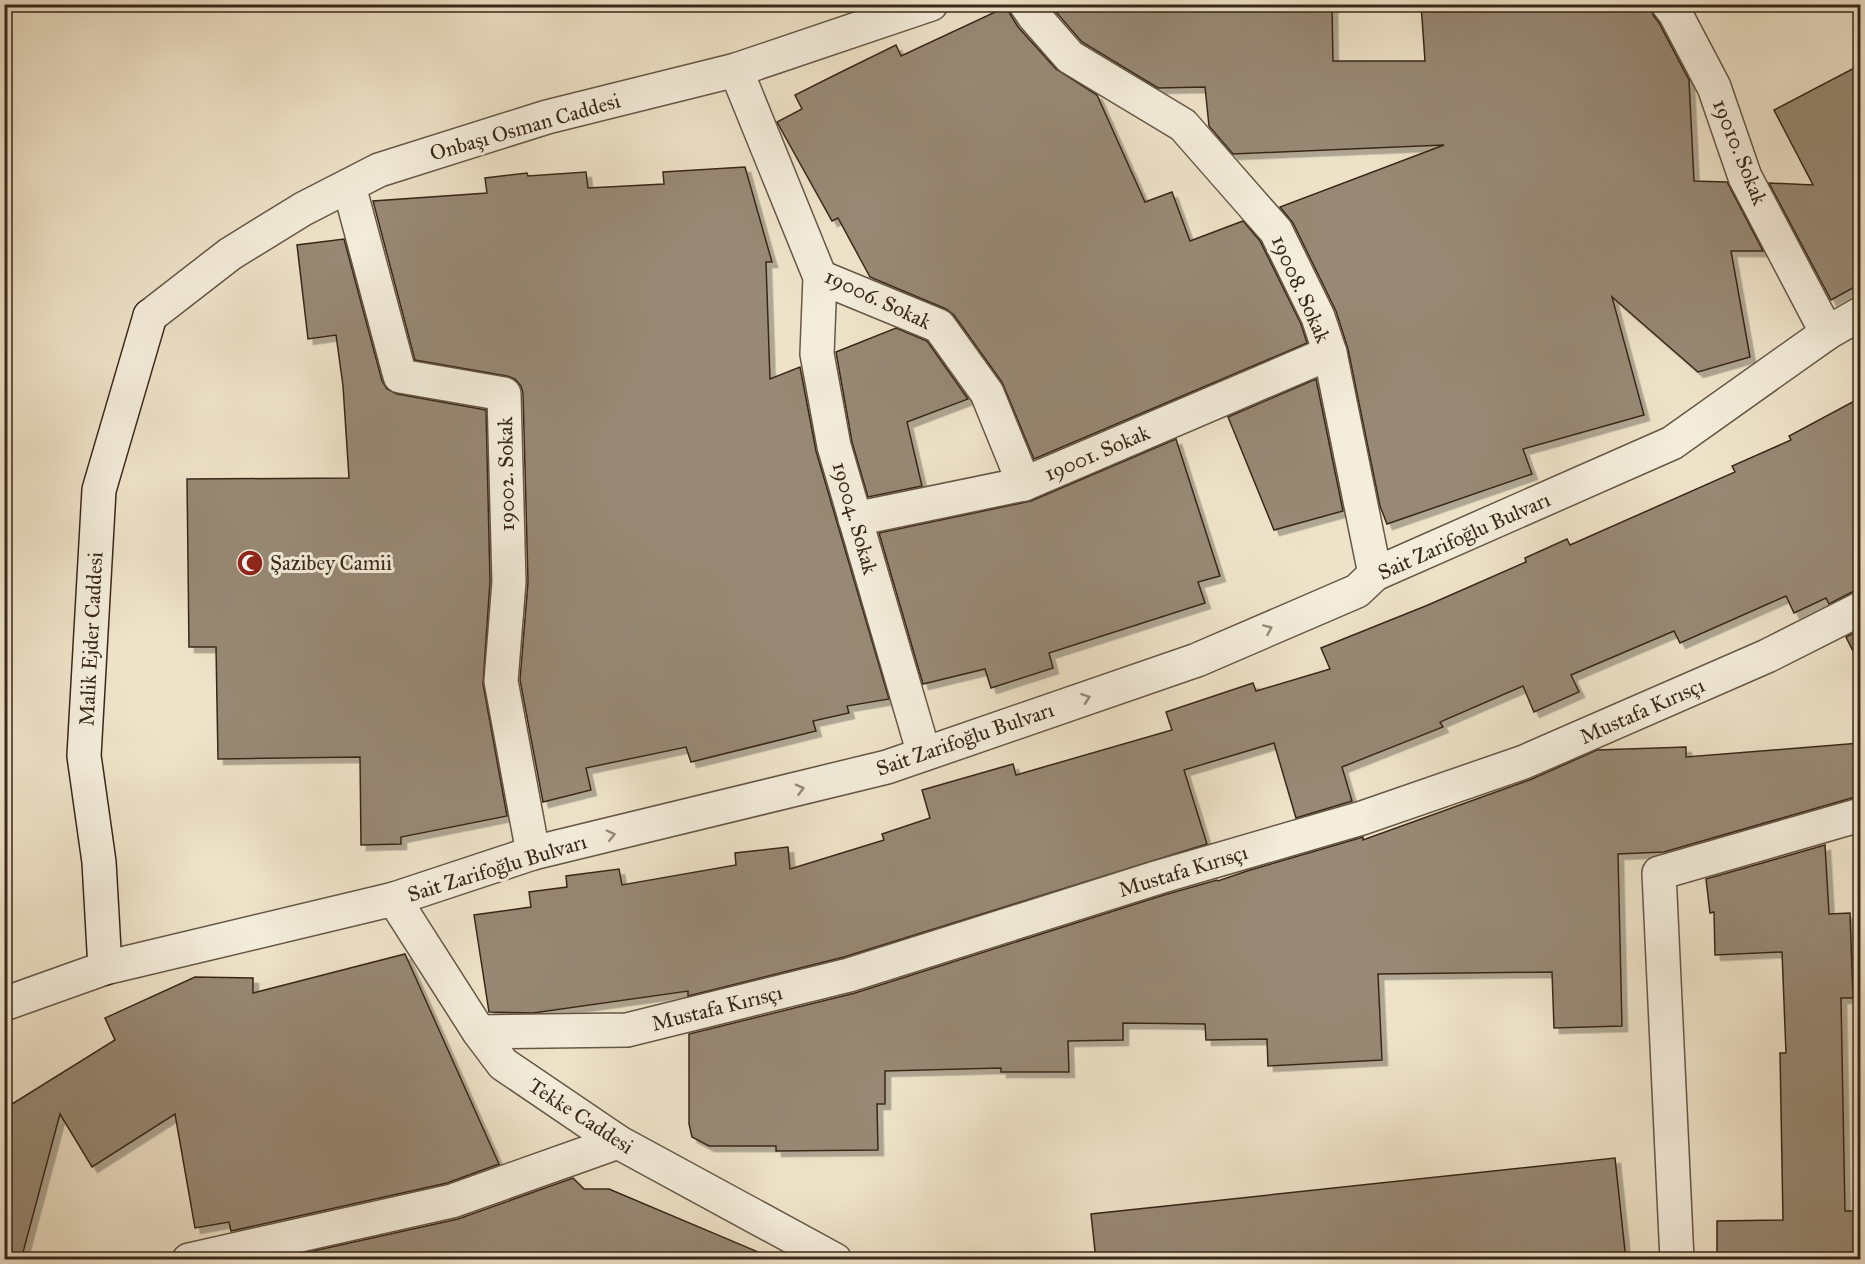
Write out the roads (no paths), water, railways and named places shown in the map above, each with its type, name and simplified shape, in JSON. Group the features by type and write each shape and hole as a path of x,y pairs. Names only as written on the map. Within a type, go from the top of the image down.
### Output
{"street":[{"name":"Onbaşı Osman Caddesi","path":"150,316 230,254 303,209 380,170 547,117 736,70 931,4"},
{"name":"19008. Sokak","path":"1026,4 1070,57 1183,125 1276,231 1318,317 1330,353 1375,574"},
{"name":"19010. Sokak","path":"1668,4 1714,87 1745,177 1827,333"},
{"name":"19006. Sokak","path":"736,70 819,276 939,326 987,393 1024,484"},
{"name":"19002. Sokak","path":"350,186 400,376 504,394 509,582 501,681 533,853"},
{"name":"19004. Sokak","path":"819,276 817,354 834,446 924,754"},
{"name":"Sait Zarifoğlu Bulvarı","path":"4,1004 105,968 394,899 533,853 886,767 1197,660 1357,591 1375,574 1672,443 1827,333 1860,314"},
{"name":"Malik Ejder Caddesi","path":"105,968 99,862 84,756 99,490 150,316"},
{"name":"19001. Sokak","path":"855,519 1024,484 1330,353"},
{"name":"Mustafa Kırısçı","path":"479,1032 627,1030 849,975 1159,877 1362,818 1524,762 1767,656 1860,609"},
{"path":"1677,1260 1659,873 1860,815"},
{"name":"Tekke Caddesi","path":"394,899 479,1032 503,1064 618,1142 835,1260"},
{"path":"189,1260 452,1201 618,1142"}],"place":[{"name":"Şazibey Camii","path":"250,563"}]}
